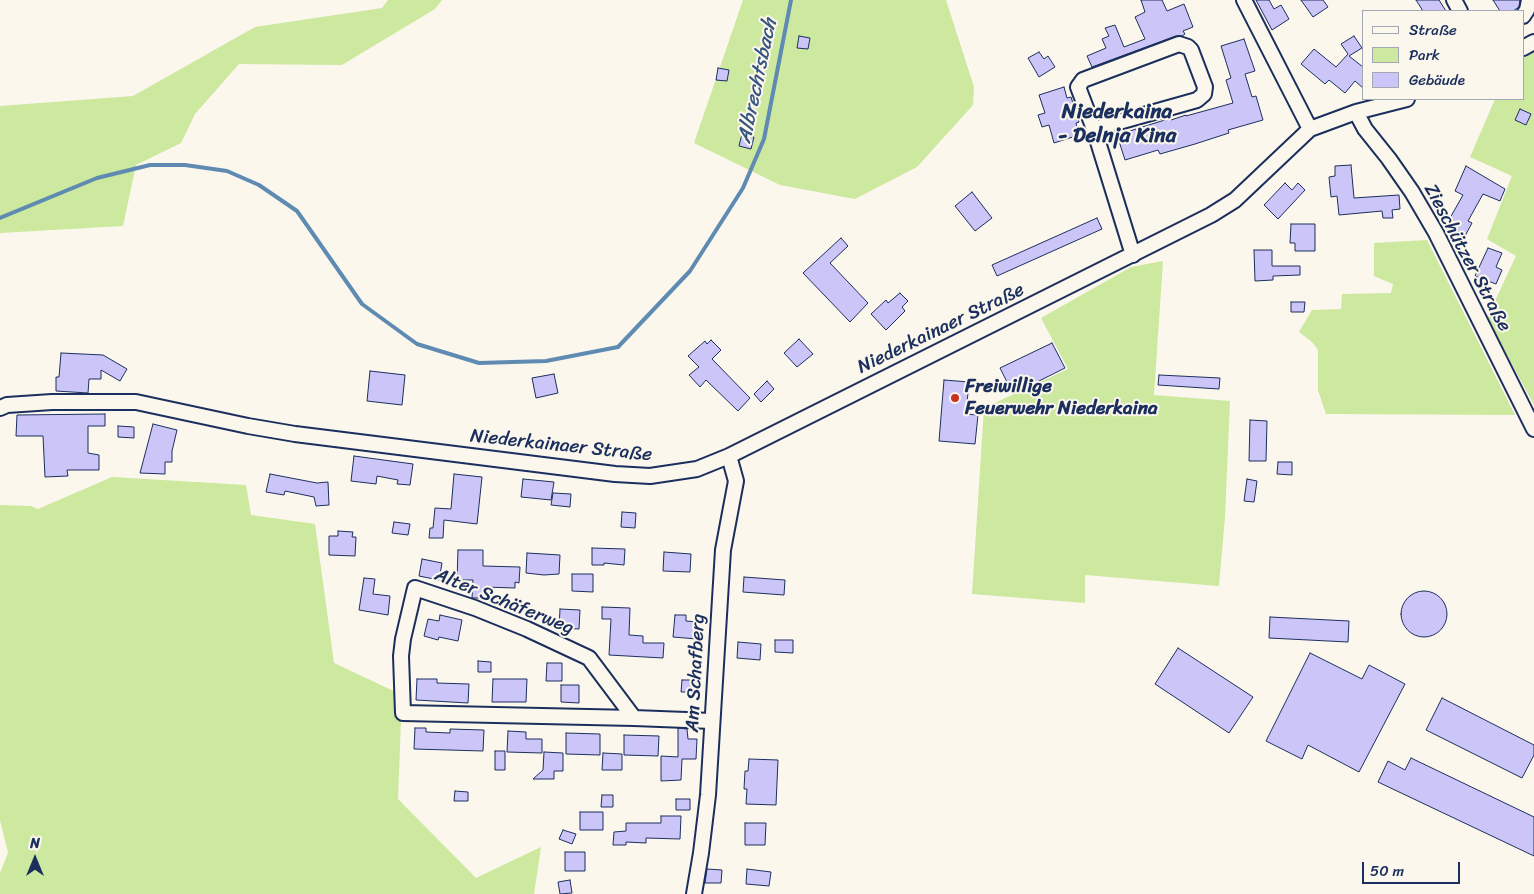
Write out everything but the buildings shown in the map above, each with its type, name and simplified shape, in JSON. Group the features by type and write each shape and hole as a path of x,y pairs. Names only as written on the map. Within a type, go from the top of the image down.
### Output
{"street":[{"path":"1244,0 1310,129"},
{"path":"1524,14 1529,0"},
{"path":"1094,130 1197,100 1204,94 1205,87 1191,50 1179,44 1083,80 1078,87 1094,130 1133,255"},
{"name":"Niederkainaer Straße","path":"0,408 52,402 136,402 295,434 624,475 650,476 675,474 697,469 728,456 1211,215 1235,200 1310,129 1356,112 1403,100"},
{"name":"Zieschützer Straße","path":"1356,112 1365,130 1389,159 1412,192 1436,233 1534,429"},
{"name":"Am Schafberg","path":"694,894 708,795 722,550 736,481 728,456"},
{"name":"Alter Schäferweg","path":"634,718 589,658 518,625 415,588 401,656 403,713 712,721"}],"green space":[{"path":"388,0 442,0 435,9 342,65 239,64 195,114 181,143 136,165 123,226 0,233 0,106 133,96 255,27 382,8"},
{"path":"743,0 946,0 974,87 973,105 917,167 855,199 780,185 694,143"},
{"path":"1534,51 1534,405 1487,318 1516,256 1487,239 1512,176 1470,157 1495,100 1524,100 1524,56"},
{"path":"1427,240 1515,415 1326,414 1318,390 1318,350 1312,342 1299,332 1312,310 1341,309 1342,294 1391,293 1393,284 1374,276 1374,243"},
{"path":"1163,261 1154,395 1230,401 1225,517 1219,586 1085,575 1085,603 972,594 984,408 1068,369 1041,318 1131,267"},
{"path":"112,477 246,485 251,515 315,524 334,663 402,695 398,799 476,878 541,847 534,894 0,894 0,873 8,853 0,820 0,505 31,506 38,509"}],"waterway":[{"name":"Albrechtsbach","path":"0,218 97,178 150,165 185,165 227,171 259,185 297,211 362,304 417,344 479,363 546,361 618,347 690,271 743,188 764,139 791,0"}],"place":[{"name":"Freiwillige Feuerwehr Niederkaina","path":"955,398"}],"district":[{"name":"Niederkaina - Delnja Kina","path":"1117,125"}]}
